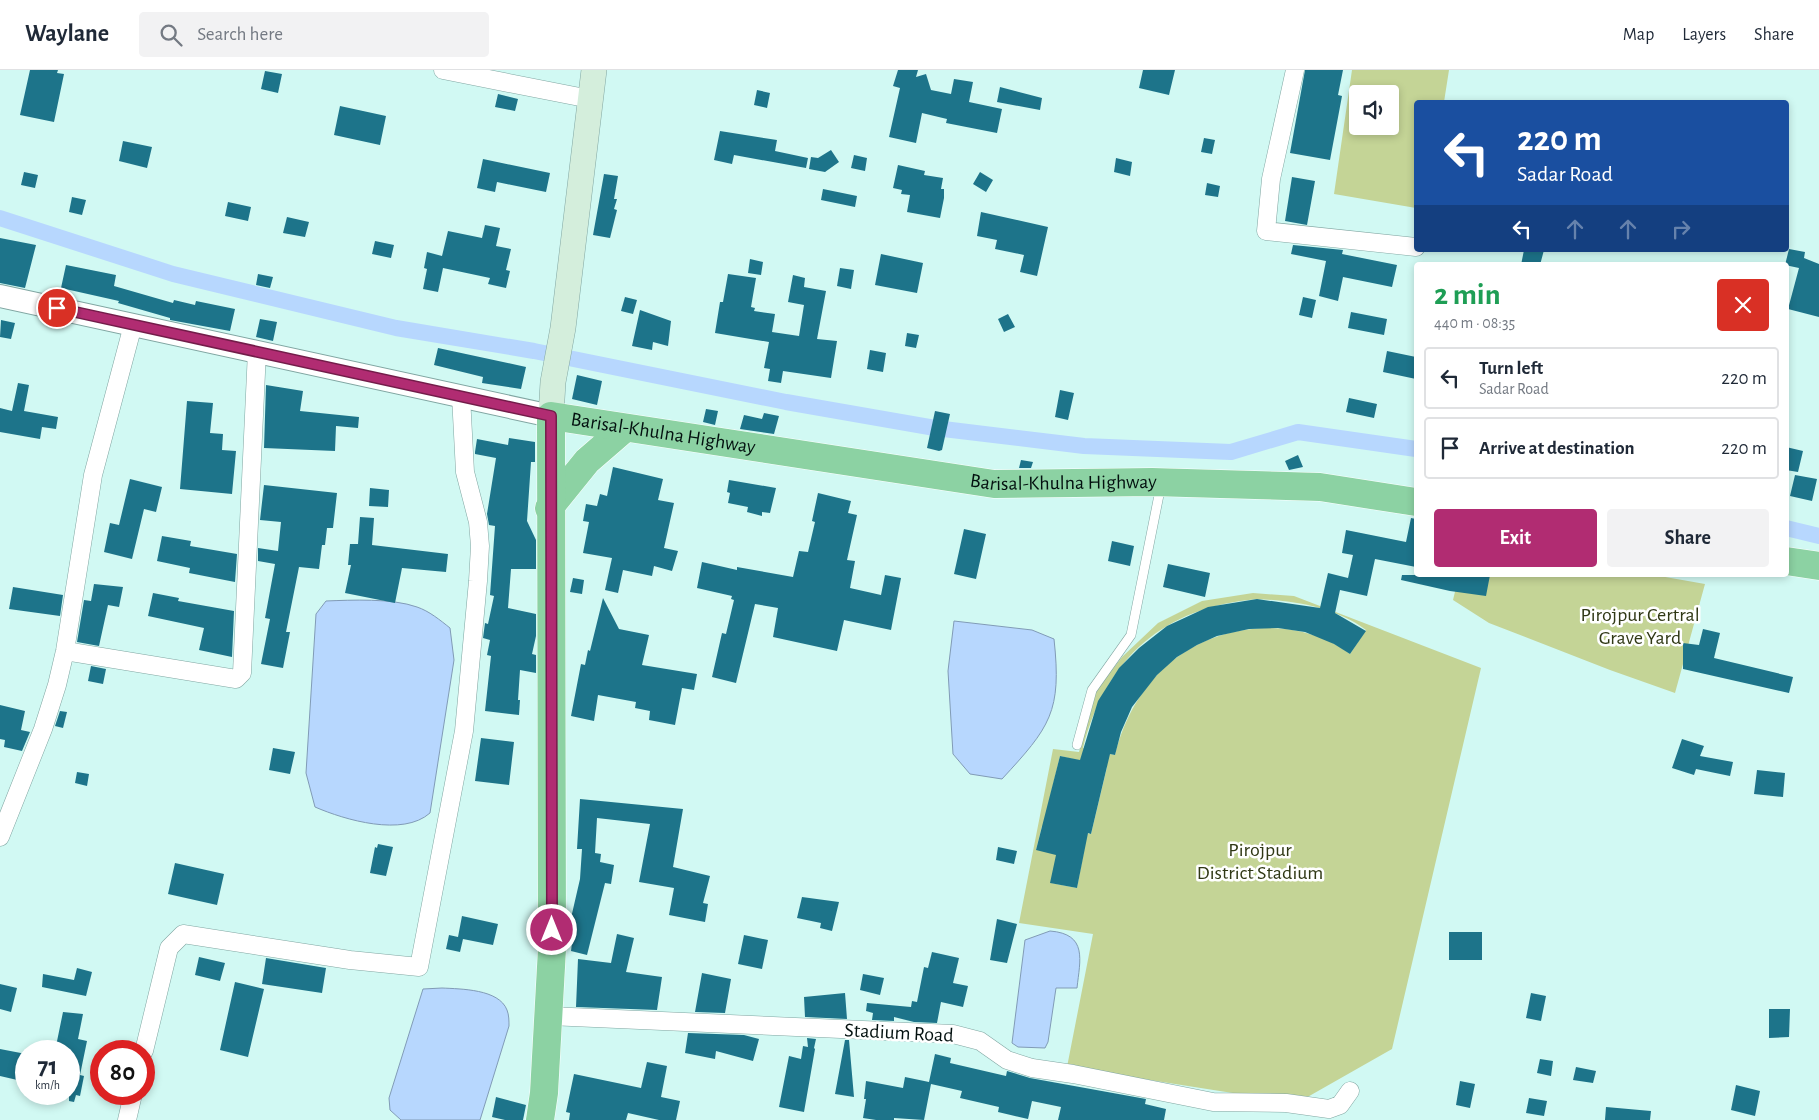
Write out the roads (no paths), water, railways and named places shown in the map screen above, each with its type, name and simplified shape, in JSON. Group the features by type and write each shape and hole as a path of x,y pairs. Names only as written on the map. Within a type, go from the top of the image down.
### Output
{"highway":[{"name":"Barisal-Khulna Highway","path":"540,1120 544,1093 552,949 549,508 551,416 624,429 994,484 1162,483 1320,487 1414,502"},
{"path":"549,508 587,461 624,429"},
{"path":"1789,561 1819,566"}],"main road":[{"path":"551,416 553,382 562,328 594,70"}],"street":[{"path":"443,70 590,99"},
{"path":"1295,70 1271,179 1266,231 1414,248"},
{"path":"0,296 551,416"},
{"path":"0,837 44,729 65,651 94,475 133,325"},
{"path":"65,651 236,679 242,673 257,351"},
{"path":"147,1040 170,948 183,934 350,960 419,967 464,731 478,581 480,546 478,522 465,472 461,396"},
{"name":"Stadium Road","path":"549,1016 953,1034 980,1041 1007,1060 1032,1068 1073,1074 1213,1102 1286,1103 1329,1110 1340,1105 1350,1091"},
{"path":"126,1120 130,1105"}],"lane":[{"path":"1077,745 1092,690 1131,634 1162,483"}],"water":[{"path":"372,600 407,604 426,611 450,628 454,660 430,813 419,820 405,824 374,824 342,817 315,807 306,773 316,614 326,601"},
{"path":"954,621 1032,630 1054,639 1056,684 1054,702 1049,717 1032,745 1002,779 970,774 953,754 948,671"},
{"path":"1050,931 1071,937 1076,943 1080,958 1077,988 1056,988 1048,1042 1045,1048 1018,1047 1012,1043 1025,940"},
{"path":"423,989 469,990 488,994 503,1003 508,1012 509,1026 480,1120 401,1120 390,1110 389,1098"}],"waterway":[{"path":"0,218 173,274 396,328 534,351 786,402 935,428 1084,446 1231,452 1298,432 1414,449"},
{"path":"1789,529 1819,536"}],"park label":[{"name":"Pirojpur Certral Grave Yard","path":"1640,626"},
{"name":"Pirojpur District Stadium","path":"1260,862"}]}
